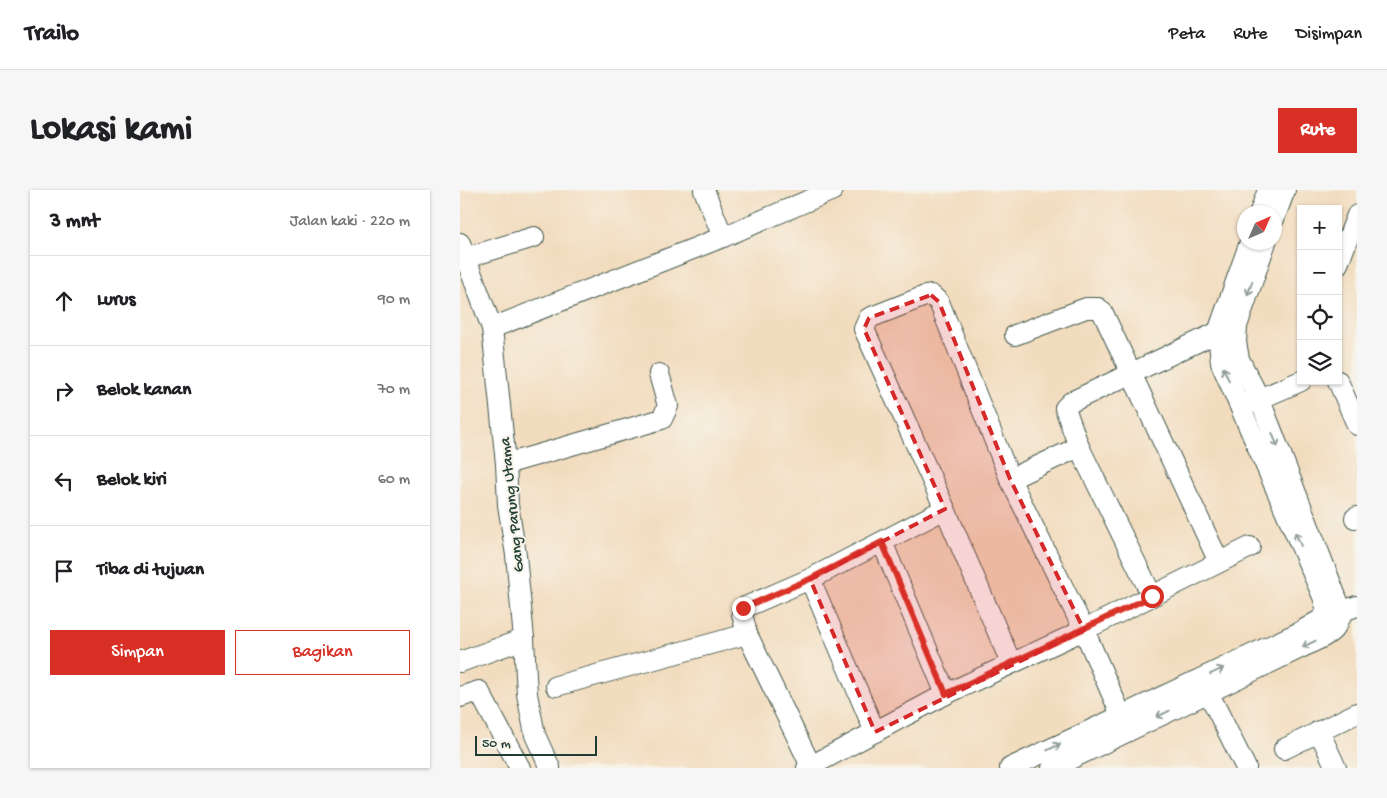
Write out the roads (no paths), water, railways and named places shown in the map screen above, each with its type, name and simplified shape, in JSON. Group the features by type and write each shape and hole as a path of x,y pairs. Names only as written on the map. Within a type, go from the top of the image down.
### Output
{"street":[{"path":"704,190 723,237"},
{"path":"492,328 723,237 833,190"},
{"path":"1263,205 1268,190"},
{"path":"1279,205 1285,190"},
{"path":"1346,260 1357,215"},
{"path":"463,251 534,236"},
{"path":"1247,250 1218,332 1222,363 1250,403"},
{"path":"1010,768 1208,692 1331,633 1339,624 1341,612 1250,403 1239,359 1236,342 1237,326 1263,250"},
{"name":"Gang Parung Utama","path":"463,251 492,328 506,464 508,505 516,555 527,694 535,734 550,768"},
{"path":"1011,663 946,509 865,334 864,324 869,318 925,296 931,295 935,298 1010,479 1084,630 1125,723"},
{"path":"1015,335 1086,308 1098,308 1103,313 1219,562"},
{"path":"1152,596 1079,447 1065,412 1066,405 1218,332"},
{"path":"506,464 662,419 668,406 659,374"},
{"path":"1250,403 1297,383"},
{"path":"1340,385 1357,425"},
{"path":"1010,479 1079,447"},
{"path":"946,509 810,579 743,608 742,614 747,634 809,767 946,694 1084,630 1250,547"},
{"path":"882,542 946,694"},
{"path":"810,579 875,732"},
{"path":"1052,768 1125,723 1341,612"},
{"path":"556,686 747,634"},
{"path":"460,662 524,639"},
{"path":"460,697 479,691 520,768"},
{"path":"1208,692 1246,768"},
{"path":"1284,749 1357,713"},
{"path":"1319,732 1336,768"}]}
